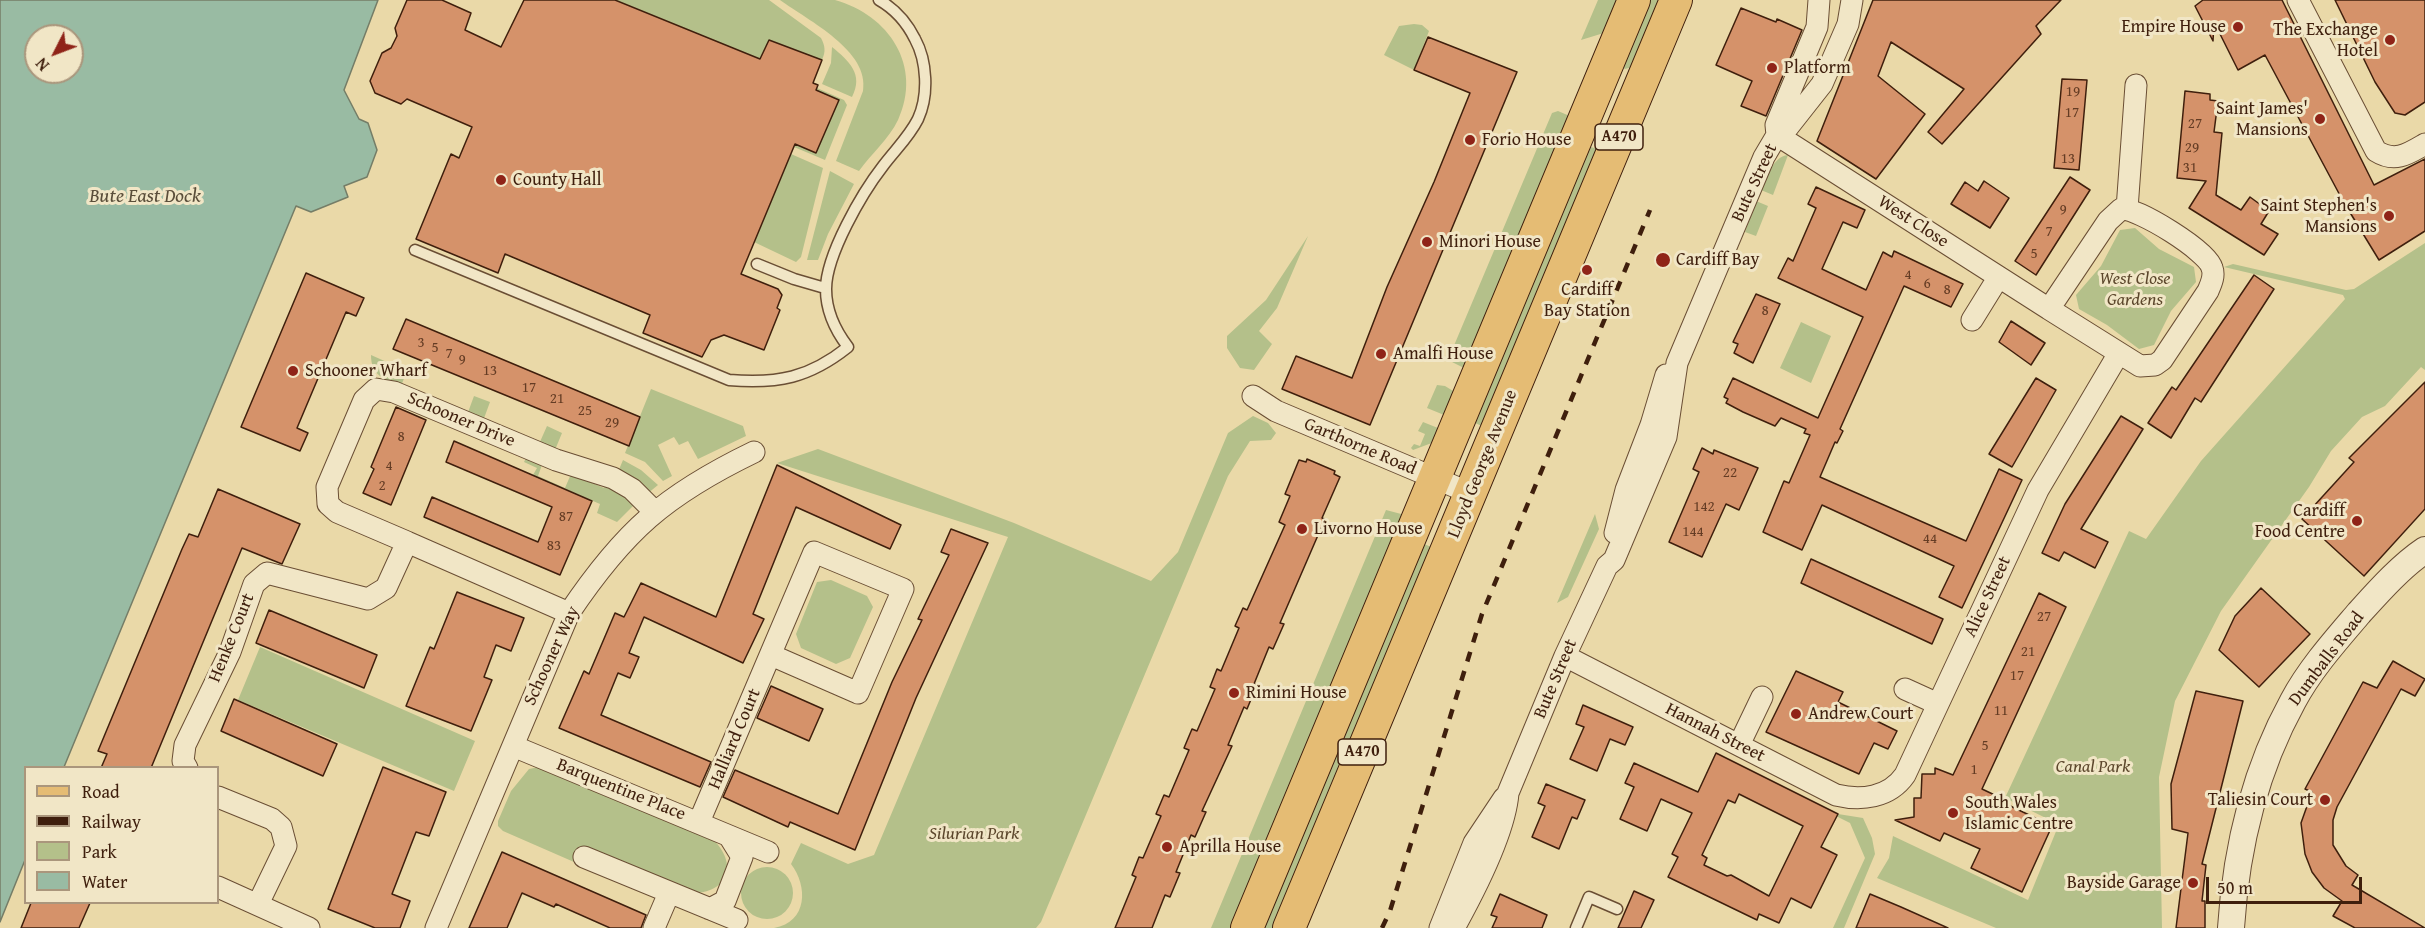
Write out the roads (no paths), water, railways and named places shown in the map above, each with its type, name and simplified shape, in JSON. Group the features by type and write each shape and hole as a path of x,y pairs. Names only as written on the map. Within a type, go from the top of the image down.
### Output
{"main road":[{"name":"A470","path":"1247,928 1634,0"},
{"name":"Lloyd George Avenue","path":"1289,928 1676,0"}],"street":[{"name":"Bute Street","path":"1777,135 1776,125 1817,27 1820,0"},
{"name":"Bute Street","path":"1440,928 1474,843 1496,807 1508,793 1565,656 1607,566 1614,560 1627,532 1666,437 1677,363 1764,157 1777,135 1785,131 1822,84 1848,24 1852,0"},
{"path":"2298,0 2376,151 2383,156 2400,157 2425,144"},
{"path":"2049,309 2115,212 2127,209 2136,86"},
{"name":"West Close","path":"1777,135 2119,354 2140,366 2155,365 2168,350 2212,281 2213,269 2206,257 2139,212 2127,209"},
{"path":"1972,320 1998,278"},
{"name":"Alice Street","path":"1869,799 1899,784 2038,490 2119,354"},
{"name":"Schooner Drive","path":"407,542 337,512 328,504 327,487 364,400 376,389 394,392 556,460 613,478 632,489 654,511"},
{"name":"Garthorne Road","path":"1253,396 1276,411 1470,493"},
{"name":"Schooner Way","path":"436,928 569,613 596,573 654,511 693,483 754,452"},
{"path":"407,542 569,613"},
{"name":"Henke Court","path":"186,766 183,761 186,745 230,652 254,584 267,573 368,599 386,588 407,542"},
{"name":"Dumballs Road","path":"2231,928 2235,871 2258,784 2271,746 2294,699 2360,613 2425,550"},
{"name":"Halliard Court","path":"699,822 814,552 903,589 858,693 771,655"},
{"name":"Hannah Street","path":"1565,656 1836,795 1869,799"},
{"path":"1905,689 1938,704"},
{"path":"1739,745 1762,697"},
{"name":"Barquentine Place","path":"513,746 768,852"},
{"name":"Bute Street","path":"1454,928 1470,899 1507,812 1508,793"},
{"path":"219,797 272,819 281,827 285,846 258,904"},
{"path":"710,909 725,901 742,857 729,836"},
{"path":"584,857 737,920"},
{"path":"219,887 309,928"},
{"path":"654,928 669,893"}],"lane":[{"path":"415,250 729,380 770,383 793,378 813,370 849,347 834,329 825,288 834,256 866,190 907,137 919,117 924,95 925,75 922,51 906,22 879,0"},
{"path":"757,264 794,279 825,288"},
{"path":"1576,928 1589,897 1617,909"}],"water":[{"name":"Bute East Dock","path":"0,0 378,0 344,90 359,119 368,123 377,150 367,177 344,186 348,197 311,212 296,206 64,766 24,766 24,862 0,922"}],"railway":[{"path":"1382,928 1390,911 1482,614 1650,210"}],"place":[{"name":"Empire House","path":"2238,27"},
{"name":"The Exchange Hotel","path":"2390,40"},
{"name":"Platform","path":"1772,68"},
{"name":"Saint James' Mansions","path":"2320,119"},
{"name":"Forio House","path":"1470,140"},
{"name":"County Hall","path":"501,180"},
{"name":"Saint Stephen's Mansions","path":"2389,216"},
{"name":"Minori House","path":"1427,242"},
{"name":"Cardiff Bay","path":"1663,260"},
{"name":"Cardiff Bay Station","path":"1587,270"},
{"name":"Amalfi House","path":"1381,354"},
{"name":"Schooner Wharf","path":"293,371"},
{"name":"Cardiff Food Centre","path":"2357,521"},
{"name":"Livorno House","path":"1302,529"},
{"name":"Rimini House","path":"1234,693"},
{"name":"Andrew Court","path":"1796,714"},
{"name":"Taliesin Court","path":"2325,800"},
{"name":"South Wales Islamic Centre","path":"1953,813"},
{"name":"Aprilla House","path":"1167,847"},
{"name":"Bayside Garage","path":"2193,883"}],"park label":[{"name":"West Close Gardens","path":"2135,289"},
{"name":"Canal Park","path":"2093,767"},
{"name":"Silurian Park","path":"974,834"}]}
